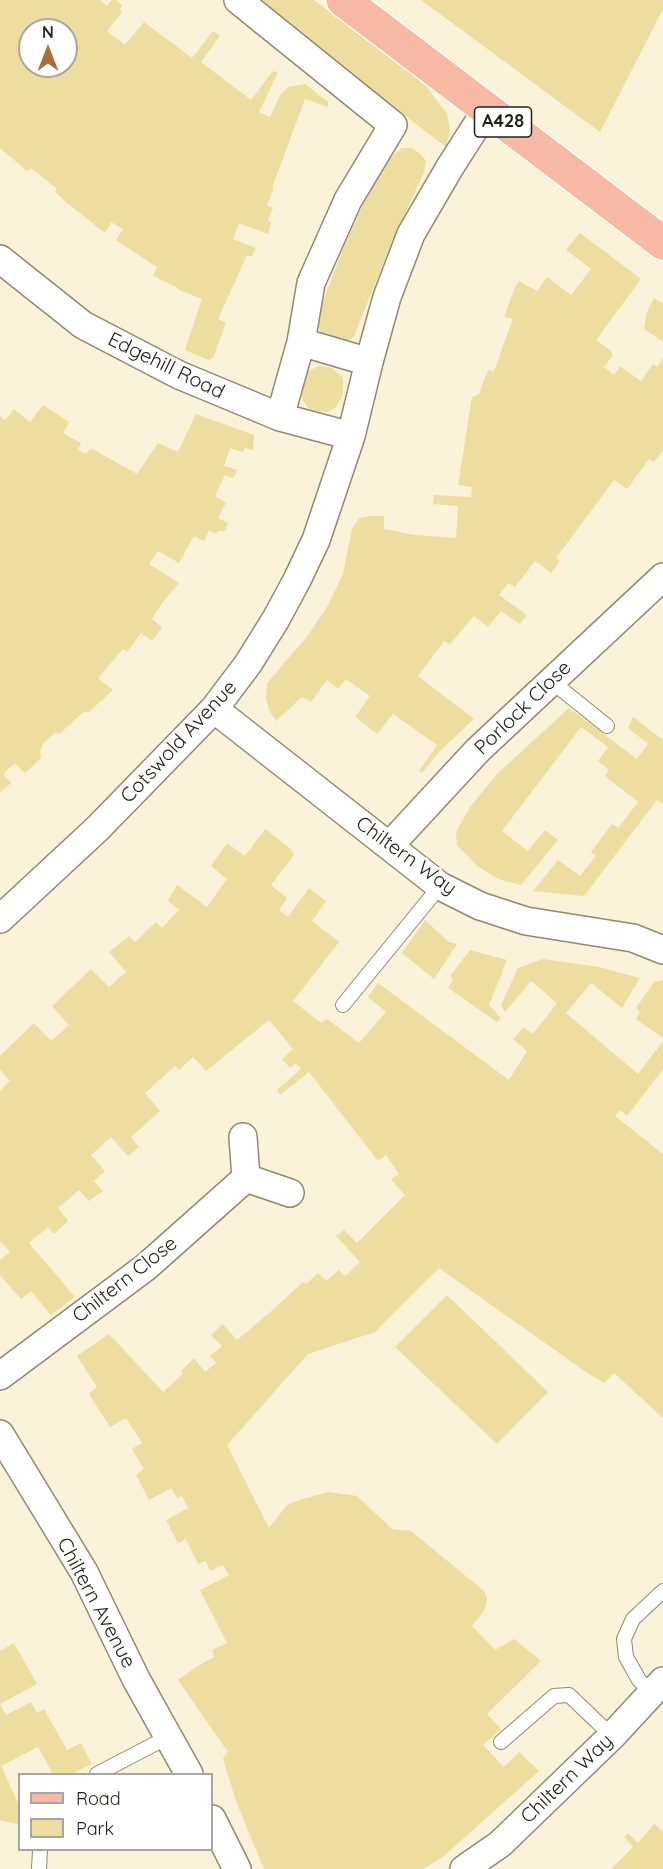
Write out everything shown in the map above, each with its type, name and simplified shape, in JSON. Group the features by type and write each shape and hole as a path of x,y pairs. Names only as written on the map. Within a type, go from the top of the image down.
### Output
{"main road":[{"name":"A428","path":"343,0 663,243"}],"street":[{"path":"238,0 393,125 348,200 311,283 301,342 280,417"},
{"name":"Cotswold Avenue","path":"0,919 97,829 214,709 248,664 297,580 315,540 351,436 387,297 411,234 487,110"},
{"name":"Edgehill Road","path":"0,259 84,325 179,375 280,417 351,436"},
{"path":"301,342 369,362"},
{"name":"Porlock Close","path":"390,845 478,750 663,577"},
{"name":"Chiltern Way","path":"214,709 440,886 480,906 526,921 633,938 663,950"},
{"path":"243,1137 246,1178 290,1193"},
{"name":"Chiltern Close","path":"0,1376 146,1267 246,1178"},
{"name":"Chiltern Avenue","path":"0,1434 84,1572 136,1679 188,1773"},
{"name":"Chiltern Way","path":"464,1869 500,1844 612,1736 657,1687"},
{"path":"213,1821 237,1869"}],"lane":[{"path":"551,681 608,726"},
{"path":"343,1005 440,886"},
{"path":"657,1687 639,1680 626,1657 624,1639 633,1619 663,1591"},
{"path":"501,1742 554,1696 569,1695 612,1736"},
{"path":"100,1773 168,1737"},
{"path":"39,1869 40,1851"}],"green space":[{"path":"0,0 100,0 107,6 112,0 116,0 122,5 120,10 122,12 107,31 125,45 144,22 192,58 213,31 220,36 201,62 251,100 273,71 278,73 259,112 270,117 281,94 289,87 298,85 305,84 328,102 328,107 305,99 267,205 273,208 268,220 271,223 268,234 239,223 233,239 256,248 252,257 247,255 218,319 226,323 213,358 208,360 185,350 202,299 153,276 157,267 116,240 123,229 111,222 105,233 67,203 55,192 57,189 31,168 27,171 0,148"},
{"path":"255,0 314,0 425,85 447,113 450,131 446,147"},
{"path":"421,0 663,0 663,9 600,132"},
{"path":"402,148 411,148 419,153 426,161 424,172 389,249 354,336 338,343 328,340 320,332 318,323 322,304 344,246 365,200 390,158"},
{"path":"580,233 641,279 596,340 613,355 604,367 614,375 620,366 641,381 653,364 657,367 663,358 663,450 654,462 649,459 627,489 614,480 556,558 560,561 551,573 535,561 515,587 508,583 499,595 527,615 520,624 501,611 488,627 474,616 450,644 444,641 418,676 474,719 440,751 422,773 419,771 437,745 393,714 377,734 355,717 370,696 346,679 338,689 327,680 311,702 302,697 276,721 266,699 267,683 306,638 327,607 343,574 352,529 359,518 384,516 384,529 415,535 456,538 458,506 433,504 434,495 471,497 472,487 458,485 472,397 479,394 488,370 494,371 513,319 504,317 516,285 519,281 537,291 547,277 571,295 591,269 566,250"},
{"path":"654,298 663,304 663,342 644,329 647,312"},
{"path":"319,366 332,368 343,378 343,395 335,408 327,412 308,408 302,399 301,385 307,372"},
{"path":"43,405 69,422 63,433 81,443 78,450 86,454 91,448 137,474 158,443 178,452 196,414 254,435 253,450 245,448 243,452 230,448 224,466 237,470 232,478 225,475 215,496 226,503 218,518 228,523 225,531 218,531 216,534 209,530 204,541 194,536 179,563 158,551 149,564 179,583 152,619 162,627 152,641 141,633 127,652 123,649 98,678 113,690 88,713 85,711 59,734 55,732 43,744 40,751 41,758 25,773 15,763 3,774 11,783 0,793 0,416 5,420 14,409 30,422"},
{"path":"569,708 637,759 648,744 628,728 633,717 663,740 663,804 657,800 584,896 533,891 558,860 580,876 596,856 591,852 612,824 618,828 638,802 605,776 609,770 598,761 608,747 581,727 502,831 528,851 545,830 558,840 521,885 498,879 477,866 457,845 456,832 470,807 497,774"},
{"path":"265,829 291,849 294,855 271,885 287,898 279,910 288,917 309,888 326,901 312,921 339,942 293,1001 321,1023 327,1019 359,1043 386,1012 368,997 378,983 509,1080 527,1051 513,1039 523,1027 533,1034 557,1003 531,981 505,1012 501,1005 518,968 543,959 599,967 640,978 622,1008 591,983 566,1013 638,1074 663,1041 663,1069 627,1116 620,1110 615,1116 663,1154 663,1418 614,1373 604,1383 439,1268 375,1332 308,1354 227,1445 269,1528 287,1505 299,1500 328,1492 357,1496 392,1529 411,1531 484,1591 487,1599 484,1611 472,1626 495,1650 514,1639 541,1661 487,1714 501,1729 483,1745 504,1767 519,1752 539,1771 444,1856 423,1869 264,1869 237,1804 223,1759 228,1752 178,1680 214,1657 212,1650 227,1643 200,1590 229,1575 223,1565 210,1571 206,1561 198,1564 186,1539 178,1543 166,1520 188,1508 182,1496 177,1498 171,1488 149,1500 136,1475 144,1469 132,1449 142,1443 126,1418 110,1427 89,1394 97,1387 77,1356 109,1334 163,1392 183,1374 181,1371 194,1358 205,1372 216,1363 210,1356 222,1346 211,1335 223,1324 237,1340 303,1282 306,1284 318,1273 326,1281 339,1270 345,1276 360,1262 336,1236 344,1230 357,1243 405,1195 391,1179 399,1174 386,1155 378,1161 309,1072 280,1095 277,1090 301,1069 296,1063 290,1068 282,1059 293,1049 269,1020 206,1071 193,1057 179,1070 175,1066 145,1093 160,1111 131,1137 139,1147 128,1156 111,1137 91,1155 105,1171 94,1181 103,1191 89,1201 79,1190 58,1208 68,1221 54,1234 48,1227 29,1243 75,1297 51,1315 31,1291 21,1299 0,1275 0,1260 10,1252 0,1241 0,1091 10,1081 0,1069 0,1056 34,1023 51,1041 69,1025 52,1006 91,969 109,987 126,972 109,952 129,936 135,942 156,922 162,928 179,910 168,901 177,885 207,907 227,879 211,866 227,843 245,856"},
{"path":"425,920 449,942 457,944 434,979 402,953"},
{"path":"470,950 507,960 489,1005 501,1018 497,1022 448,988 453,979 450,976"},
{"path":"663,980 663,1038 636,1019 640,1012 636,1008 654,982"},
{"path":"447,1295 548,1392 497,1444 395,1347"},
{"path":"14,1643 37,1684 0,1704 0,1651"},
{"path":"31,1702 37,1713 44,1709 67,1750 81,1743 92,1764 73,1773 52,1773 38,1747 1,1766 18,1803 18,1825 0,1820 0,1704 6,1715"},
{"path":"654,1824 663,1832 663,1869 611,1869 633,1847 624,1837 628,1833 638,1843"}]}
